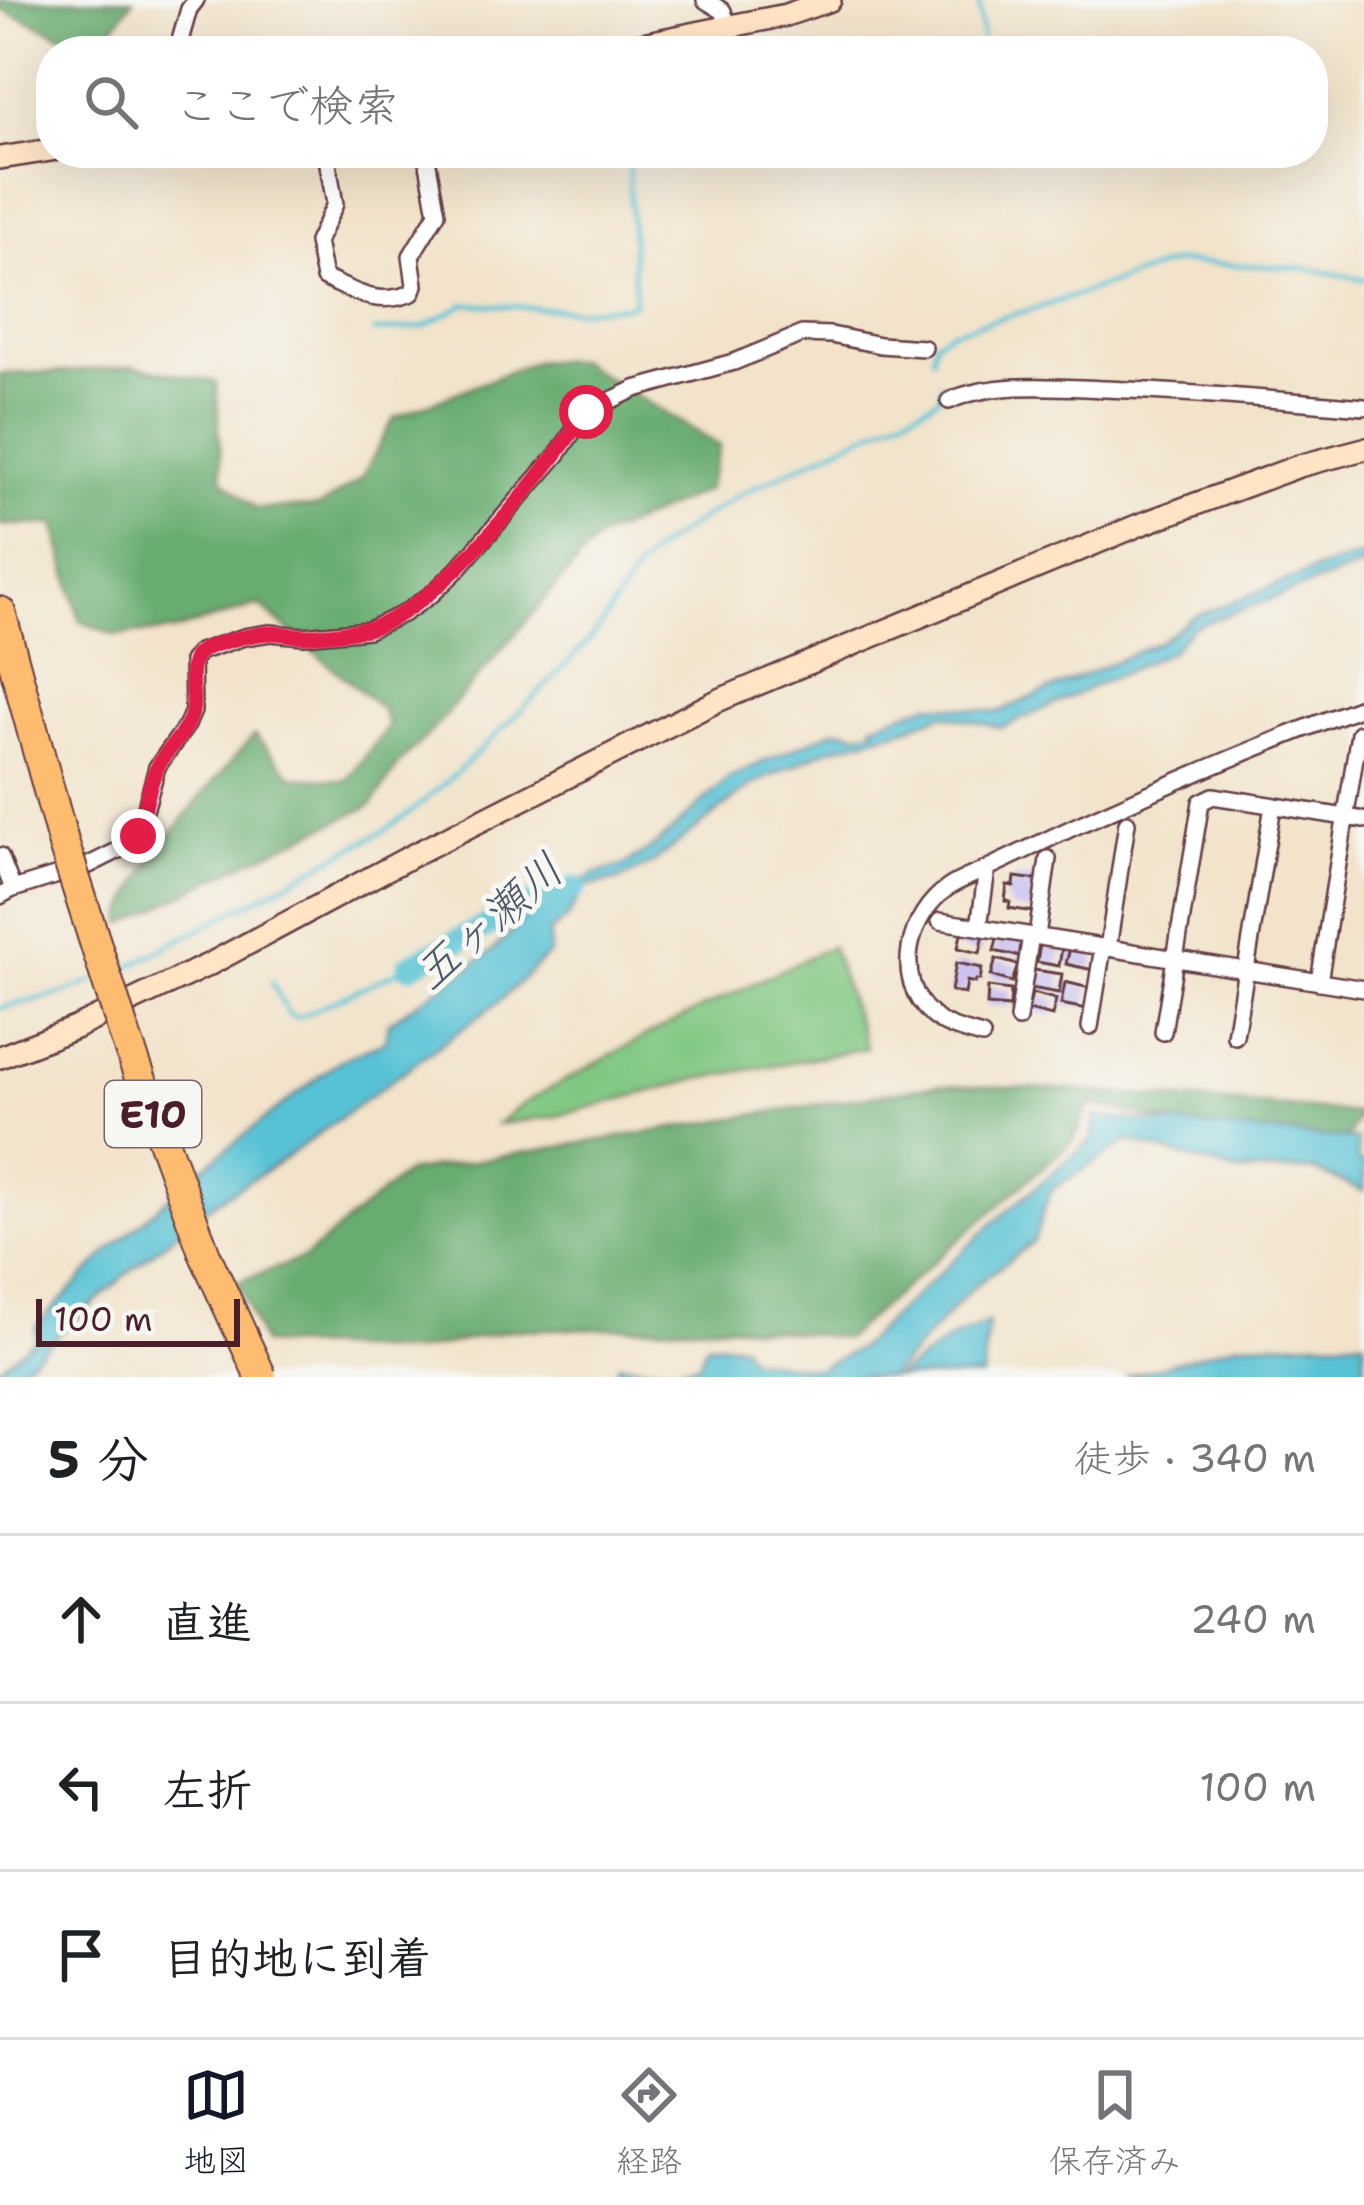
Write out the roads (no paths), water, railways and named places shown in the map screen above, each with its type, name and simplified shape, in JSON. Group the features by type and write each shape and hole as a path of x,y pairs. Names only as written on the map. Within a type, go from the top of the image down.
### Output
{"highway":[{"name":"E10","path":"0,612 64,845 126,1039 197,1235 261,1377"}],"street":[{"path":"181,36 196,0"},
{"path":"705,0 723,10 729,28"},
{"path":"687,36 786,15 830,0"},
{"path":"0,158 36,152"},
{"path":"329,168 335,204 317,242 324,278 380,300 412,293 416,285 411,256 437,213 429,168"},
{"path":"0,856 7,892 86,866 138,836 157,767 193,711 192,661 199,652 270,633 304,636 368,630 403,614 457,569 558,454 586,412 635,388 734,362 802,334 924,348"},
{"path":"949,401 989,391 1047,386 1178,391 1364,407"},
{"path":"0,1057 75,1028 210,964 717,700 1138,525 1299,466 1364,449"},
{"path":"982,1036 932,1015 912,986 909,947 918,920 947,888 1204,770 1364,706"},
{"path":"1319,982 1359,733"},
{"path":"1162,1032 1201,802 1213,796 1364,820"},
{"path":"1235,1036 1273,806"},
{"path":"1090,1027 1127,823"},
{"path":"1018,1018 1048,859"},
{"path":"980,927 986,869"},
{"path":"940,922 1364,989"}],"water":[{"name":"五ヶ瀬川","path":"1364,555 1364,566 1193,627 1171,651 1002,728 943,714 829,749 752,785 653,863 620,880 584,887 567,919 549,933 550,953 496,1004 277,1164 213,1203 11,1377 0,1377 0,1367 36,1339 36,1326 108,1252 194,1175 339,1061 385,1041 388,1023 487,955 534,912 574,885 621,867 656,845 730,777 837,729 859,733 875,729 873,724 930,704 999,712 1160,642 1193,617"},
{"path":"1095,1117 1357,1140 1358,1160 1364,1163 1364,1191 1313,1170 1238,1172 1128,1141 1050,1191 1034,1241 972,1288 890,1377 614,1377 619,1364 664,1368 699,1364 706,1344 741,1344 749,1358 817,1369 859,1348 992,1224 1093,1139"},
{"path":"988,1323 982,1377 895,1377 951,1339"},
{"path":"1364,1340 1364,1377 1126,1377 1239,1343"}],"waterway":[{"path":"979,0 982,36"},
{"path":"374,332 423,327 465,304 574,310 635,302 629,168"},
{"path":"933,357 935,341 952,331 1175,262 1304,268 1364,279"},
{"path":"117,973 410,813 528,704 596,633 655,550 735,497 930,403 939,397 942,383"},
{"path":"409,966 526,906 575,888"},
{"path":"272,983 289,1015 297,1018 409,966"},
{"path":"0,1008 95,981"}]}
